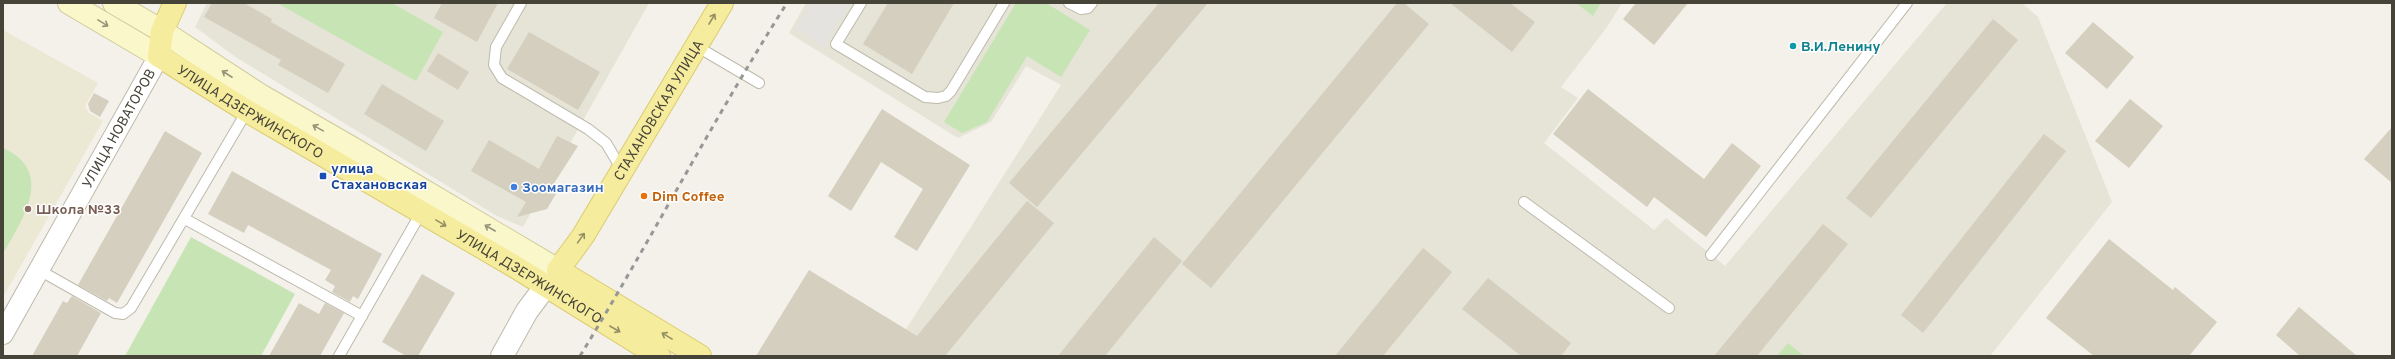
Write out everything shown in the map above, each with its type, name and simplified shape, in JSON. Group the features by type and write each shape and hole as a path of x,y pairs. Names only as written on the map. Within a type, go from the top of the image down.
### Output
{"main road":[{"name":"УЛИЦА ДЗЕРЖИНСКОГО","path":"69,3 159,56 247,111 422,211 700,356"},
{"name":"УЛИЦА ДЗЕРЖИНСКОГО","path":"114,3 162,31 260,95 359,152 552,278 658,356"},
{"name":"УЛИЦА НОВАТОРОВ","path":"159,56 162,31 175,3"},
{"name":"СТАХАНОВСКАЯ УЛИЦА","path":"552,278 583,236 722,3"}],"street":[{"name":"УЛИЦА НОВАТОРОВ","path":"3,334 159,56"},
{"name":"СТАХАНОВСКАЯ УЛИЦА","path":"502,356 527,311 552,278"}],"lane":[{"path":"521,3 496,47 494,65 502,78 588,129 606,142 622,170"},
{"path":"860,3 836,44 918,94 938,98 946,96 951,91 1004,3"},
{"path":"1068,3 1082,9 1088,8 1092,3"},
{"path":"1711,255 1907,3"},
{"path":"696,46 759,83"},
{"path":"39,270 115,313 124,314 131,308 185,219 247,111"},
{"path":"1524,202 1669,308"},
{"path":"339,356 422,211"},
{"path":"185,219 362,316"}],"shaded area":[{"path":"207,3 649,3 523,227 497,216 237,58 195,27"},
{"path":"806,3 1622,3 1607,27 1561,87 1578,98 1544,143 1654,230 1666,218 1725,266 1947,3 2022,3 2038,17 2112,202 1990,356 889,356 1061,85 1026,66 991,122 958,138 789,33"},
{"path":"812,3 850,3 824,47 795,29"},
{"name":"Школа №33","path":"3,30 98,83 85,106 88,112 103,121 3,297"}],"green space":[{"path":"277,3 392,3 443,32 416,81"},
{"path":"1016,3 1046,3 1090,30 1061,77 1027,56 987,122 962,133 944,122"},
{"path":"1576,3 1601,3 1593,16"},
{"path":"3,148 19,158 28,170 31,183 30,197 25,212 3,254"},
{"path":"191,237 295,294 261,356 125,356"},
{"path":"1788,343 1804,356 1777,356"}],"building":[{"path":"212,3 244,3 272,19 271,22 345,64 328,93 278,65 281,60 204,17"},
{"path":"442,3 498,3 477,42 434,18"},
{"path":"888,3 954,3 912,74 863,44"},
{"path":"1159,3 1208,3 1037,207 1009,183"},
{"path":"1397,3 1404,3 1429,24 1211,288 1182,264"},
{"path":"1450,3 1510,3 1535,22 1512,52"},
{"path":"1636,3 1688,3 1654,45 1623,19"},
{"path":"1993,19 2018,40 1871,218 1846,198"},
{"path":"2093,22 2134,57 2107,89 2065,53"},
{"path":"529,32 600,72 578,110 507,69"},
{"path":"438,53 469,72 458,90 427,71"},
{"path":"382,84 444,121 426,151 364,114"},
{"path":"1588,89 1704,179 1732,143 1761,166 1706,237 1654,197 1647,207 1553,134"},
{"path":"94,93 109,101 100,117 90,111 88,104"},
{"path":"2130,99 2163,126 2129,168 2095,141"},
{"path":"882,109 970,165 917,251 894,237 923,189 881,162 851,211 828,196"},
{"path":"2392,127 2392,183 2364,159"},
{"path":"165,131 202,153 117,303 109,298 107,301 78,285"},
{"path":"2044,134 2066,151 1923,333 1901,315"},
{"path":"557,136 578,146 551,188 557,192 547,209 517,217 526,202 471,171 489,140 539,169"},
{"path":"232,171 382,254 358,299 353,296 350,302 332,292 335,286 325,280 331,270 248,225 244,233 208,214"},
{"path":"1027,201 1054,223 945,356 756,356 809,270 917,336"},
{"path":"1823,224 1848,244 1757,356 1714,356"},
{"path":"1154,237 1182,261 1105,356 1058,356"},
{"path":"2109,239 2173,290 2175,287 2217,322 2189,356 2094,356 2046,318"},
{"path":"1423,248 1452,272 1383,356 1335,356"},
{"path":"422,274 455,293 418,356 406,356 382,342"},
{"path":"1488,278 1571,343 1561,356 1521,356 1462,309"},
{"path":"72,296 101,313 77,356 32,356 63,301 67,303"},
{"path":"299,303 319,314 325,303 344,313 320,356 269,356"},
{"path":"2299,307 2357,356 2300,356 2276,335"}],"railway":[{"path":"580,356 734,90 787,3"}],"place":[{"name":"В.И.Ленину","path":"1793,46"},
{"name":"улица Стахановская","path":"323,176"},
{"name":"Зоомагазин","path":"514,187"},
{"name":"Dim Coffee","path":"644,196"},
{"name":"Школа №33","path":"28,209"}]}
